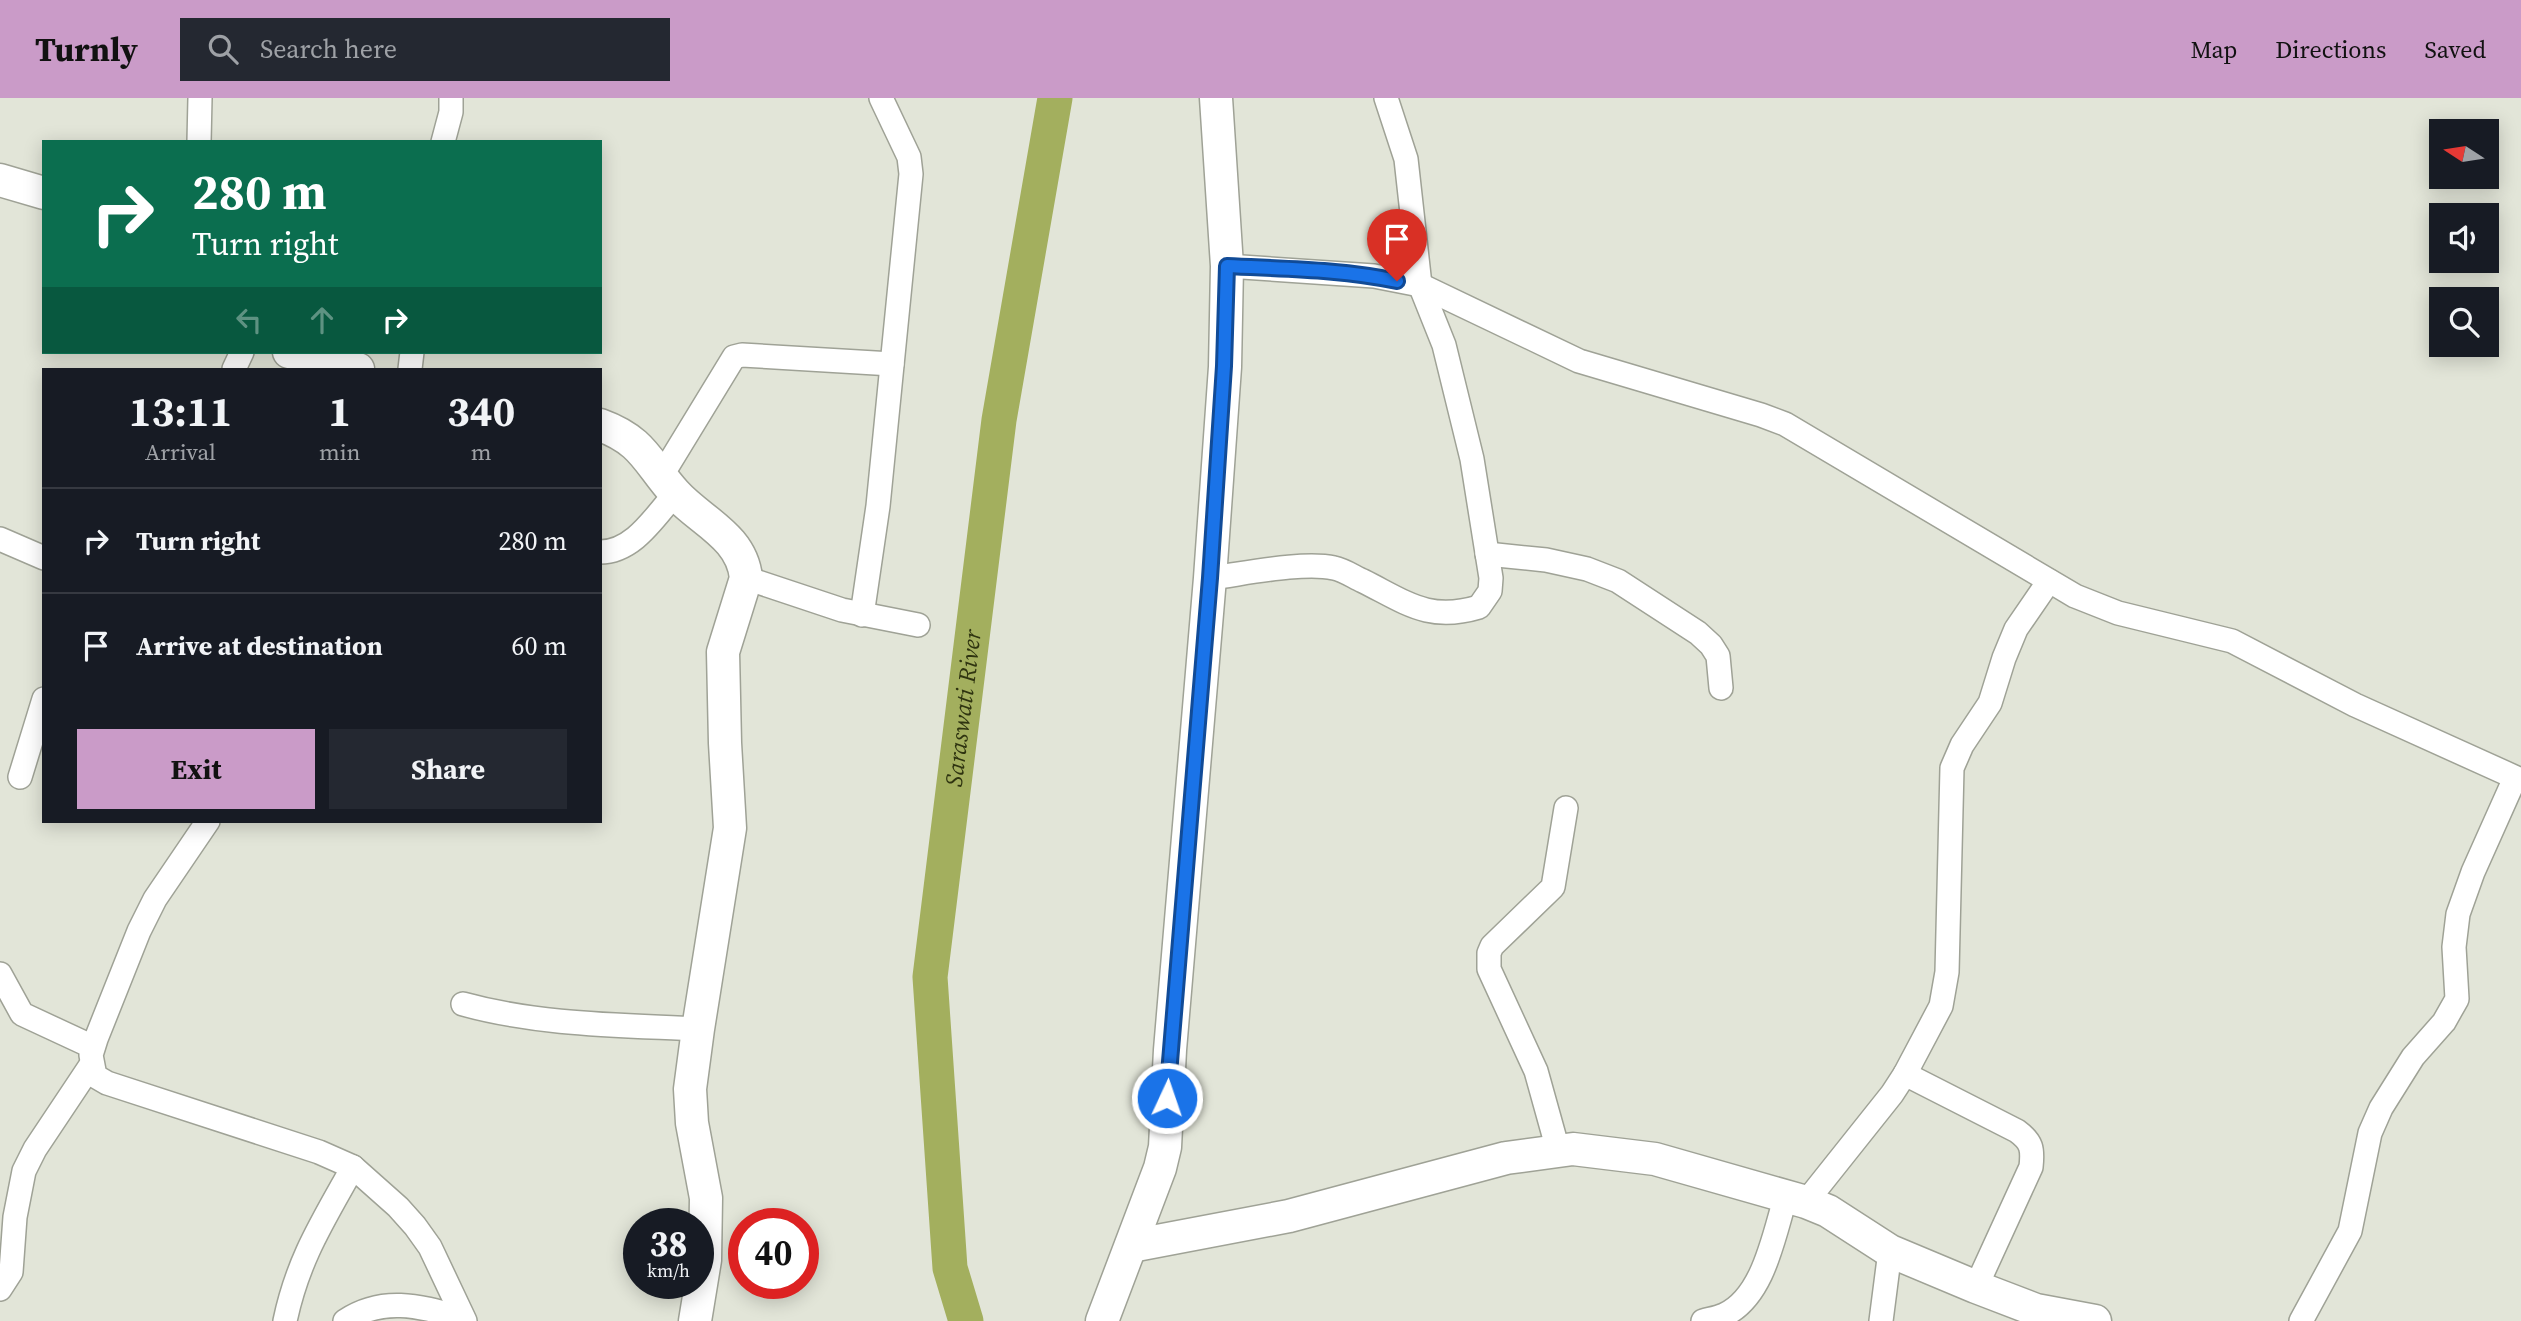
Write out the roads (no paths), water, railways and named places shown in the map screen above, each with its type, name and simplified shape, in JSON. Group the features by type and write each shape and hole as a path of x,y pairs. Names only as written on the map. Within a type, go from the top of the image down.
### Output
{"street":[{"path":"200,98 200,140"},
{"path":"444,140 451,112 451,98"},
{"path":"862,615 874,542 911,166 881,98"},
{"path":"1102,1321 1160,1168 1165,1147 1170,1050 1210,578 1224,366 1227,266 1216,98"},
{"path":"1210,578 1311,566 1337,568 1421,610 1456,614 1479,607 1490,591 1491,578 1472,459 1444,345 1420,285 1406,159 1386,98"},
{"path":"0,180 42,192"},
{"path":"1227,266 1374,276 1420,285 1579,361 1785,424 2049,581 2109,610 2232,641 2355,705 2518,779 2473,873 2458,914 2454,947 2457,999 2444,1022 2413,1057 2376,1119 2370,1133 2350,1231 2301,1321"},
{"path":"297,354 354,368"},
{"path":"602,552 616,550 631,542 669,484 734,357 742,355 892,364"},
{"path":"602,426 617,431 635,443 669,484 719,530 742,558 746,578 723,652 730,828 698,1029 690,1103 706,1198 705,1260 695,1321"},
{"path":"0,539 42,557"},
{"path":"1487,554 1546,560 1594,571 1618,581 1698,633 1711,645 1718,656 1721,688"},
{"path":"746,578 862,615 918,625"},
{"path":"1703,1321 1724,1315 1752,1292 1796,1199 1868,1125 1905,1074 1941,1006 1945,988 1952,768 1962,745 1990,703 2016,629 2049,581"},
{"path":"20,777 42,706"},
{"path":"1558,1150 1536,1071 1489,969 1489,961 1492,946 1553,887 1566,808"},
{"path":"0,1289 11,1272 15,1217 24,1171 92,1056 139,931 155,899 207,823"},
{"path":"0,974 22,1014 92,1056"},
{"path":"463,1004 506,1015 557,1022 698,1029"},
{"path":"92,1056 95,1076 107,1083 319,1152 353,1167 398,1207 430,1247 464,1320"},
{"path":"1905,1074 2017,1131 2028,1139 2032,1146 2031,1167 1976,1287"},
{"path":"1131,1246 1289,1216 1506,1158 1558,1150 1603,1151 1655,1159 1796,1199 1828,1211 1890,1251 1976,1287 2036,1310 2095,1321"},
{"path":"285,1321 303,1257 353,1167"},
{"path":"1881,1321 1890,1251"},
{"path":"345,1321 363,1310 378,1306 409,1304 426,1315 464,1320"}],"waterway":[{"name":"Saraswati River","path":"966,1321 950,1268 930,977 999,420 1055,98"}]}
